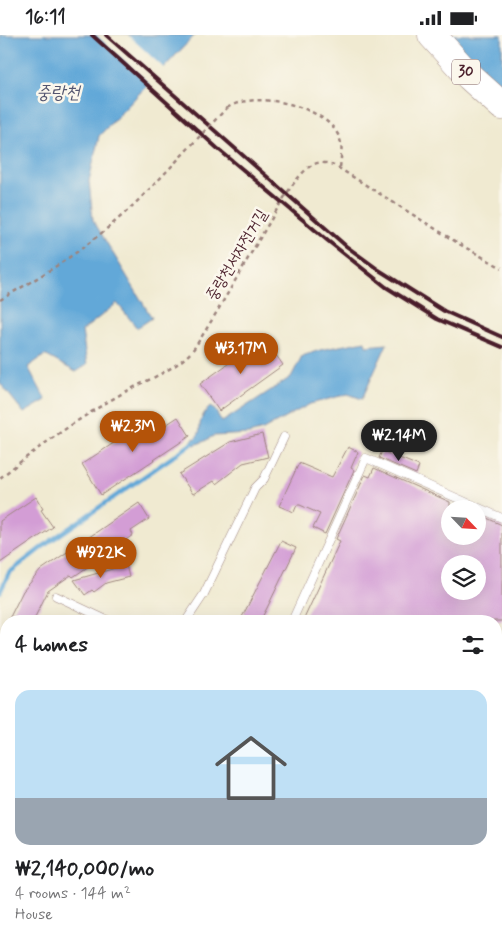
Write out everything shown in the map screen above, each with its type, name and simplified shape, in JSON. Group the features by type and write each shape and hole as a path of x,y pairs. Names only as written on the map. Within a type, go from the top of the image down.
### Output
{"highway":[{"name":"30","path":"432,35 470,77 502,106"}],"lane":[{"path":"190,615 202,597 255,488 264,479 284,437"},
{"path":"295,615 366,458 502,519"},
{"path":"56,596 96,615"}],"path":[{"path":"0,300 64,261 100,235 227,108 240,103 267,101 293,105 320,115 338,133 342,145 340,168"},
{"name":"중랑천서자전거길","path":"0,478 33,451 60,433 118,396 188,356 276,210 304,172 313,165 321,162 340,168 461,245 502,268"}],"water":[{"name":"중랑천","path":"0,35 195,35 99,136 89,181 93,220 152,318 137,328 117,303 82,331 87,365 76,372 45,355 28,367 46,400 24,413 0,383"},
{"path":"430,35 502,35 502,113"},
{"path":"365,341 366,346 387,344 362,399 348,394 310,404 263,430 249,434 213,436 194,445 192,440 198,435 205,412 210,407 215,410 222,422 291,377 302,356 320,350"}],"pier":[{"path":"96,35 128,35 166,70 151,85"}],"building":[{"path":"264,338 283,365 219,411 200,384"},
{"path":"178,417 190,436 101,495 82,464 150,419 158,430"},
{"path":"262,434 268,457 243,463 216,484 214,481 193,494 179,474 230,442"},
{"path":"348,447 358,452 351,468 354,470 325,534 313,528 320,514 300,505 297,505 294,512 279,506 299,463 332,477"},
{"path":"382,451 419,466 416,474 379,458"},
{"path":"374,468 446,500 441,500 441,545 486,545 486,518 502,525 502,615 306,615 340,541 336,539 365,475 370,477"},
{"path":"36,497 43,509 41,510 53,527 0,563 0,521"},
{"path":"139,503 149,519 131,531 133,535 107,553 100,544 83,557 89,566 73,577 71,575 48,591 36,615 11,615 23,591 41,570"},
{"path":"281,541 296,548 263,615 243,615"},
{"path":"126,565 129,577 106,583 94,592 92,590 85,595 74,580"}],"waterway":[{"path":"0,592 9,573 49,542 197,440"}],"railway":[{"path":"92,35 217,148 386,287 437,319 502,347"},
{"path":"106,35 346,246 379,270 444,311 502,337"}]}
